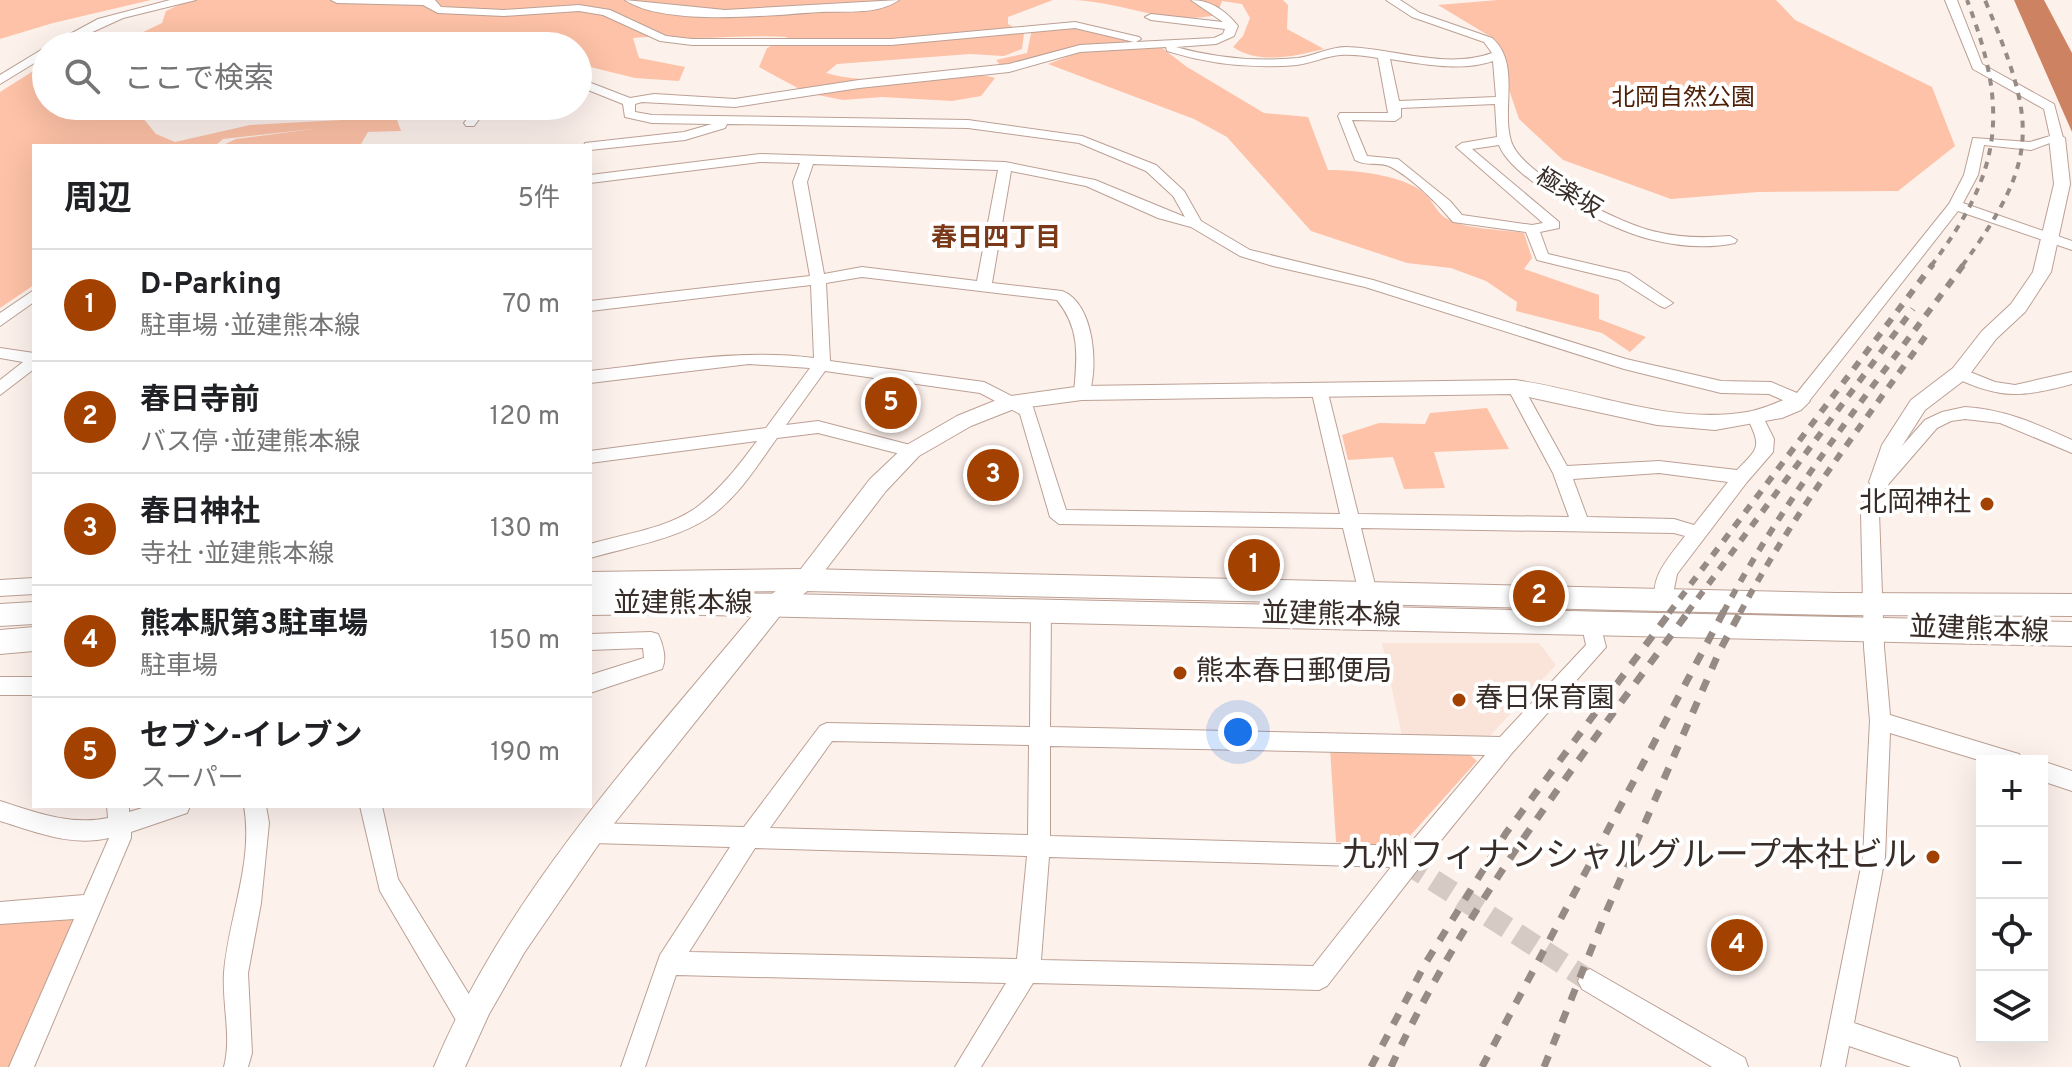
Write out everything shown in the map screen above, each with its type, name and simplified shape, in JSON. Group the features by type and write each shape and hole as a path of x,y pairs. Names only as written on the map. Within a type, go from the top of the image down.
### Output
{"main road":[{"name":"並建熊本線","path":"592,583 805,580 1664,599 2072,634"},
{"name":"並建熊本線","path":"592,604 1591,622 1873,616 2072,605"},
{"path":"0,615 32,613"},
{"path":"0,642 32,639"}],"street":[{"path":"76,32 120,16 190,0"},
{"path":"337,0 428,1 429,7 438,10 515,13 579,8 606,12 664,39 692,42 891,42 1075,25 1155,43 1198,58 1219,60 1273,62 1337,52 1462,62 1491,59 1498,55"},
{"path":"631,0 661,10 694,15 849,8 893,0"},
{"path":"1197,0 1225,17 1232,26"},
{"path":"1383,54 1395,117 1344,116 1362,160 1393,162 1445,204 1458,219 1532,229 1554,225 1462,147 1503,140 1504,78 1496,47 1488,40 1416,15 1392,0"},
{"path":"1833,1067 1874,857 1880,721 1870,513 1892,445 1918,405 1960,373 1989,335 2018,308 2042,272 2062,184 2050,107 1977,66 1951,0"},
{"path":"1151,17 1232,26"},
{"path":"592,87 629,102 642,97 735,103 859,84 1009,68 1080,49 1216,41 1228,36 1232,26"},
{"path":"0,80 32,60"},
{"path":"1394,105 1504,100"},
{"path":"629,102 629,114 640,118 968,124 1082,140 1151,168 1179,194 1196,224"},
{"path":"592,146 685,136 709,130 725,121"},
{"path":"449,1067 469,1018 520,932 592,833 775,605 805,580 878,485 912,451 964,421 1011,402 1082,393 1515,387 1569,394 1671,423 1724,423 1779,412 1800,401 1955,205 1971,175 1978,141 2031,146 2057,138"},
{"name":"極楽坂","path":"1503,140 1510,155 1541,182 1616,223 1648,235 1686,242 1730,240"},
{"path":"592,179 760,158 1005,166 1090,183 1163,215 1196,224 1245,253 1368,283 1582,352 1721,387 1771,388 1800,401"},
{"path":"592,550 667,529 702,513 739,478 776,431 822,363 818,280 800,182 808,159"},
{"path":"984,285 1005,166"},
{"path":"1955,205 2072,246"},
{"path":"1532,229 1542,257 1624,276 1665,303"},
{"path":"592,306 818,280 862,272 1062,296 1082,319 1086,341 1082,393"},
{"path":"0,321 32,297"},
{"path":"0,353 32,360"},
{"path":"592,377 749,359 822,363 984,388 1027,411 1059,517 1674,526 1697,533"},
{"path":"0,389 32,362"},
{"path":"1960,373 1993,390 2020,393 2072,378"},
{"path":"1515,387 1562,473 1581,524"},
{"path":"1319,389 1368,593"},
{"path":"1880,482 1931,424 1941,418 1963,413 2009,420 2072,447"},
{"path":"1664,599 1668,572 1741,477 1765,452 1766,439 1755,417"},
{"path":"592,457 818,427 912,451"},
{"path":"1562,473 1659,467 1741,477"},
{"path":"0,588 32,586"},
{"path":"967,1067 1028,970 1039,847 1041,611"},
{"path":"668,963 1319,978 1505,746 1596,647 1591,622"},
{"path":"592,642 651,640 655,663 592,683"},
{"path":"0,686 32,686"},
{"path":"1880,721 1992,755"},
{"path":"633,1067 668,963 749,838 827,732 1505,746"},
{"path":"2048,773 2072,781"},
{"path":"0,811 51,827 99,830 119,815 166,808"},
{"path":"236,1067 240,1053 236,973 250,903 258,823 255,808"},
{"path":"371,808 388,883 469,1018"},
{"path":"21,1067 120,838 119,815"},
{"path":"592,833 1413,857"},
{"path":"0,913 93,906"},
{"path":"1590,981 1736,1067"},
{"path":"1838,1030 1948,1067"}],"shaded area":[{"path":"2014,0 2044,0 2072,53 2072,132"},
{"name":"春日保育園","path":"1382,643 1539,643 1556,665 1490,736 1402,736"}],"green space":[{"path":"0,0 151,0 0,39"},
{"path":"189,0 1053,0 1008,17 1008,24 1024,34 1022,49 1004,56 970,54 837,64 826,73 882,80 974,75 995,78 981,96 952,101 882,97 843,100 807,93 759,67 767,48 788,37 633,38 639,58 685,67 679,81 635,78 592,67 592,32 143,32 162,23 166,11"},
{"path":"1071,0 1283,0 1288,5 1287,29 1324,49 1289,56 1266,57 1243,53 1233,47 1243,36 1250,18 1242,4 1222,1 1217,15 1197,18"},
{"name":"北岡自然公園","path":"1498,0 1776,0 1795,20 1932,87 1955,146 1898,191 1758,192 1671,199 1563,160 1519,119 1491,37 1438,5"},
{"path":"1066,27 1125,40 1126,44 1069,48 1001,66 996,60 1027,53 1032,29"},
{"path":"1158,45 1187,67 1264,113 1308,117 1328,170 1392,178 1424,193 1441,215 1452,221 1472,227 1524,233 1532,258 1524,269 1599,295 1599,319 1646,337 1630,352 1602,333 1516,311 1517,302 1486,281 1451,268 1407,263 1311,231 1227,137 1194,119 1048,64 1082,51"},
{"path":"32,72 32,120 144,120 156,134 175,142 250,125 341,120 397,120 401,131 368,132 361,144 225,144 236,139 313,129 223,139 217,144 32,144 32,286 0,308 0,92"},
{"path":"1487,408 1509,449 1434,452 1445,488 1404,489 1393,457 1348,460 1342,435 1379,423 1425,424 1430,413"},
{"path":"1330,748 1470,755 1477,761 1400,847 1336,842"},
{"path":"77,918 12,1067 0,1067 0,920"}],"tunnel":[{"path":"1413,857 1416,869 1590,981"}],"railway":[{"path":"1931,266 1973,200 1992,139 1993,107 1989,75 1967,0"},
{"path":"1962,266 2007,195 2018,165 2023,137 2014,77 1985,0"},
{"path":"1669,613 1933,264"},
{"path":"1723,613 1806,478 1964,264"},
{"path":"1687,613 1913,309"},
{"path":"1740,613 1806,504 1930,330"},
{"path":"1371,1067 1425,964 1506,833 1671,611"},
{"path":"1391,1067 1421,1006 1490,889 1567,776 1689,611"},
{"path":"1482,1067 1724,611"},
{"path":"1544,1067 1607,910 1720,650 1741,611"}],"place":[{"name":"セブン-イレブン","path":"891,403"},
{"name":"春日神社","path":"993,475"},
{"name":"北岡神社","path":"1987,504"},
{"name":"D-Parking","path":"1254,565"},
{"name":"春日寺前","path":"1539,596"},
{"name":"熊本春日郵便局","path":"1180,673"},
{"name":"春日保育園","path":"1459,700"},
{"name":"九州フィナンシャルグループ本社ビル","path":"1933,857"},
{"name":"熊本駅第3駐車場","path":"1737,945"}],"district":[{"name":"春日四丁目","path":"996,239"}]}
